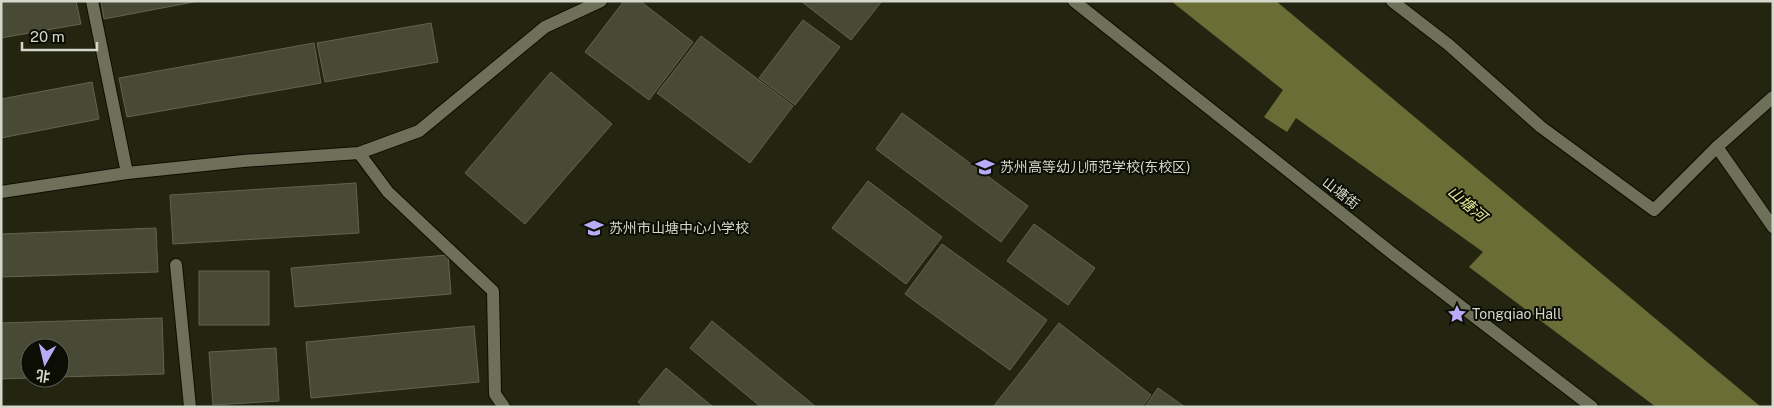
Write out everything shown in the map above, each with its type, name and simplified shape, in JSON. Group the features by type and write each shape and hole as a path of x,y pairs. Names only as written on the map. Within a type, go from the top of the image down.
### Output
{"street":[{"path":"92,1 127,173"},
{"path":"1,192 127,173 243,161 359,153 419,131 546,27 601,1"},
{"name":"山塘街","path":"1074,1 1394,254 1592,407"},
{"path":"1392,1 1448,45 1541,127 1654,210 1717,147 1773,97"},
{"path":"1717,147 1773,226"},
{"path":"359,153 388,192 494,292 495,394 504,407"},
{"path":"176,265 190,407"}],"water":[{"name":"山塘河","path":"1171,1 1276,1 1761,407 1656,407 1469,267 1483,252 1296,118 1287,132 1264,117 1283,90"}],"building":[{"path":"1,1 76,1 81,24 1,38"},
{"path":"101,1 199,1 104,19"},
{"path":"624,1 640,1 693,42 649,100 585,52"},
{"path":"801,1 882,1 851,40"},
{"path":"803,20 840,47 795,105 759,78"},
{"path":"431,23 438,62 325,82 317,43"},
{"path":"701,36 793,106 750,163 657,93"},
{"path":"314,43 321,83 127,117 119,78"},
{"path":"551,72 612,124 525,224 465,173"},
{"path":"92,82 99,119 1,138 1,99"},
{"path":"902,113 1028,206 1001,242 876,149"},
{"path":"868,181 942,237 906,284 832,228"},
{"path":"356,183 359,233 173,244 170,195"},
{"path":"1034,224 1095,268 1068,305 1007,261"},
{"path":"156,228 158,272 1,277 1,234"},
{"path":"942,244 1047,320 1010,370 905,294"},
{"path":"448,255 451,294 295,307 291,268"},
{"path":"199,271 269,271 269,325 199,325"},
{"path":"162,318 164,374 70,377 70,338 20,338 20,378 1,379 1,323"},
{"path":"712,321 816,407 761,407 690,348"},
{"path":"1059,323 1151,395 1142,407 993,407"},
{"path":"474,326 479,382 311,398 306,342"},
{"path":"276,348 279,401 213,405 209,352"},
{"path":"666,368 713,407 644,407 638,402"},
{"path":"1158,388 1185,407 1145,407"}],"place":[{"name":"苏州高等幼儿师范学校(东校区)","path":"985,167"},
{"name":"苏州市山塘中心小学校","path":"594,228"},
{"name":"Tongqiao Hall","path":"1457,314"}]}
